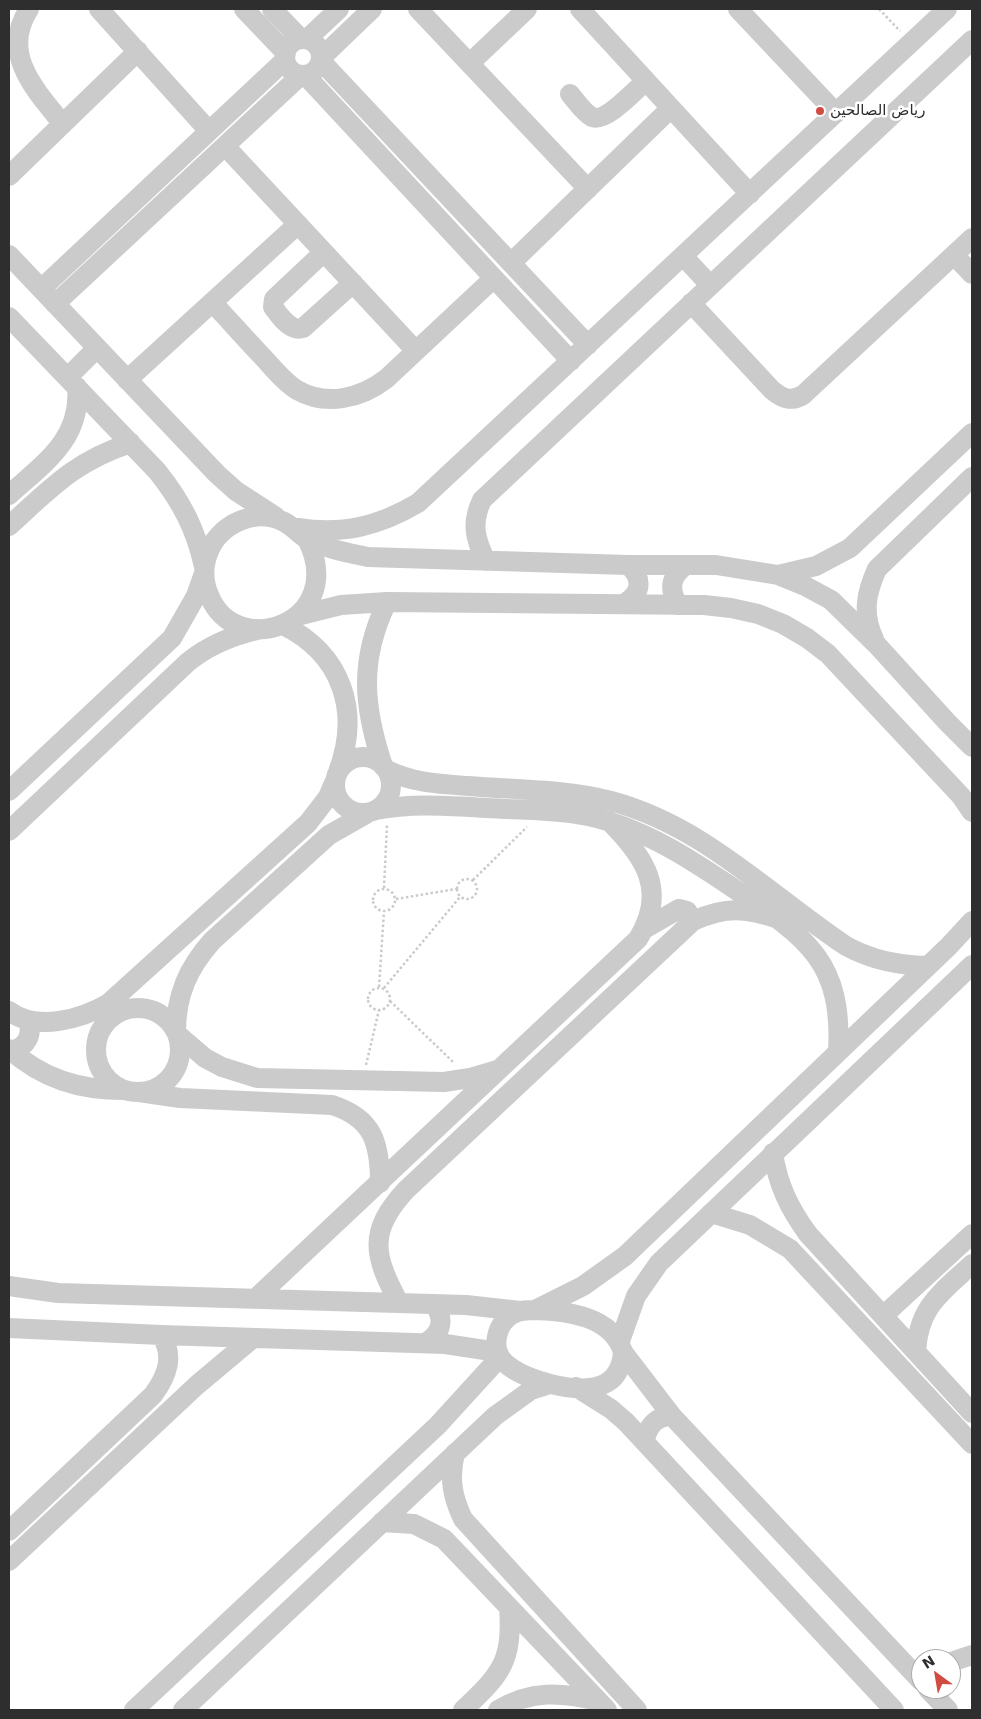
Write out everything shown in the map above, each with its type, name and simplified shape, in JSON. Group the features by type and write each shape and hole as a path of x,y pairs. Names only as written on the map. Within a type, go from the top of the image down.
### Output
{"street":[{"path":"29,9 20,24 16,40 16,55 21,70 29,83 63,124"},
{"path":"99,9 209,131"},
{"path":"244,9 285,56 290,70 303,76 571,361"},
{"path":"272,9 304,39 317,45 322,59 588,345"},
{"path":"41,289 209,131 285,56 291,44 304,39 339,9"},
{"path":"55,304 303,76 318,68 322,59 372,9"},
{"path":"418,9 588,189"},
{"path":"470,63 527,9"},
{"path":"580,9 750,194"},
{"path":"738,9 836,113"},
{"path":"9,791 172,638 185,618 204,570 209,550 218,536 231,525 255,517 294,529 346,531 372,526 396,516 418,503 947,9"},
{"path":"486,560 475,535 477,511 482,500 972,40"},
{"path":"9,176 138,51"},
{"path":"570,94 590,116 600,118 608,114 646,81"},
{"path":"511,263 671,108"},
{"path":"225,146 416,351"},
{"path":"127,380 298,224"},
{"path":"691,303 772,390 788,399 796,399 803,395 972,238"},
{"path":"324,252 274,299 273,307 290,326 296,329 303,328 353,282"},
{"path":"9,255 217,474 236,491 294,529 326,547 368,557 628,565 716,565 778,575 805,586 831,600 877,645 946,722 972,747"},
{"path":"954,255 972,274"},
{"path":"683,256 710,285"},
{"path":"212,302 283,378 298,390 315,397 344,398 371,390 494,278"},
{"path":"9,317 131,444 174,492 195,532 204,570 206,588 211,601 220,612 238,624 258,629"},
{"path":"72,382 97,348"},
{"path":"9,495 52,455 71,430 78,402 72,382"},
{"path":"778,575 816,566 850,548 972,433"},
{"path":"9,526 76,467 93,457 131,444"},
{"path":"877,645 868,627 865,607 868,587 877,569 972,477"},
{"path":"290,620 308,603 316,579 314,554 294,529"},
{"path":"625,604 633,598 638,590 639,580 636,571 628,565"},
{"path":"678,605 672,594 671,583 676,572 686,565"},
{"path":"290,620 318,648 331,665 339,685 348,723 344,756 328,797 308,823 115,1010 102,1028 96,1042 96,1057 101,1071 111,1083 132,1091 155,1089 168,1079 177,1066 180,1050 176,1012 180,992 198,956 212,941 329,835 377,811 389,797 391,788 369,711 366,669 377,623 387,602"},
{"path":"9,831 170,678 202,651 239,634 341,605 387,602 678,605 731,608 758,614 783,624 807,638 828,654 961,796 972,812"},
{"path":"152,658 167,667 170,678"},
{"path":"838,1051 838,1015 833,987 813,949 779,919 664,844 609,821 565,813 429,805 377,811 347,809 339,802 335,793 336,777 350,760 359,757 368,758 385,768 422,783 575,794 612,801 641,810 670,822 721,852 828,934 864,956 905,965 929,963 945,968 952,982"},
{"path":"255,1299 630,949 644,929 650,912 652,893 649,875 640,856 609,821"},
{"path":"644,929 679,909 690,914 693,921"},
{"path":"399,1303 381,1268 378,1249 380,1230 387,1212 413,1183 693,921 714,912 736,909 779,919"},
{"path":"499,1355 496,1337 502,1323 507,1318 583,1286 625,1256 960,935 972,921"},
{"path":"813,949 820,950 826,947 829,941 828,934"},
{"path":"9,1328 161,1336 425,1343 499,1355 515,1370 550,1384 576,1387 602,1386 618,1372 622,1346 636,1296 648,1277 671,1250 972,965"},
{"path":"9,1011 28,1020 48,1022 69,1020 89,1014 115,1010 140,1008 155,1011 168,1019 177,1033 206,1058 239,1074 276,1080 444,1082 470,1078 502,1069"},
{"path":"10,1050 18,1050 28,1040 30,1026 28,1020"},
{"path":"10,1050 30,1066 52,1078 75,1086 100,1090 132,1091 180,1098 332,1105 345,1109 357,1116 374,1137 378,1151 373,1208 382,1213 387,1212"},
{"path":"773,1153 776,1174 783,1194 793,1213 808,1234 972,1413"},
{"path":"711,1213 750,1225 790,1249 972,1444"},
{"path":"790,1249 796,1239 808,1234"},
{"path":"883,1316 972,1234"},
{"path":"625,1256 633,1270 648,1277"},
{"path":"916,1351 922,1318 930,1304 972,1264"},
{"path":"9,1286 58,1293 434,1304 565,1312 594,1321 614,1332 672,1416 911,1663"},
{"path":"425,1343 434,1339 440,1331 442,1321 434,1304"},
{"path":"9,1531 160,1386 166,1374 168,1360 168,1346 161,1336"},
{"path":"9,1561 216,1368 253,1338"},
{"path":"134,1710 438,1424 499,1355"},
{"path":"160,1386 168,1384 175,1387 179,1394 178,1403"},
{"path":"183,1710 512,1402 531,1390 550,1384"},
{"path":"576,1387 611,1409 645,1442 879,1701 894,1710"},
{"path":"645,1442 651,1425 658,1419 672,1416"},
{"path":"438,1424 451,1430 456,1435 458,1451 451,1478 455,1504 463,1519 637,1710"},
{"path":"382,1522 406,1523 430,1530 444,1538 602,1705"},
{"path":"458,1553 458,1544 463,1537 476,1535"},
{"path":"463,1710 496,1678 505,1662 510,1645 509,1607"},
{"path":"484,1690 497,1696 499,1710 517,1700 536,1694 557,1693 602,1705"},
{"path":"938,1699 948,1710"}],"path":[{"path":"879,9 911,42"},
{"path":"377,811 384,888"},
{"path":"473,880 542,811"},
{"path":"456,889 460,880 464,878 473,880"},
{"path":"456,889 460,897 465,899 474,896 477,888 473,880"},
{"path":"384,888 392,891 396,899 392,908 384,911 379,910 373,903 375,893 384,888"},
{"path":"396,899 456,889"},
{"path":"384,988 460,897"},
{"path":"379,987 384,911"},
{"path":"390,1001 388,1006 379,1010 370,1006 368,997 374,989 384,988 388,992 390,1001 470,1078"},
{"path":"363,1081 379,1010"}],"place":[{"name":"رياض الصالحين","path":"820,111"}]}
